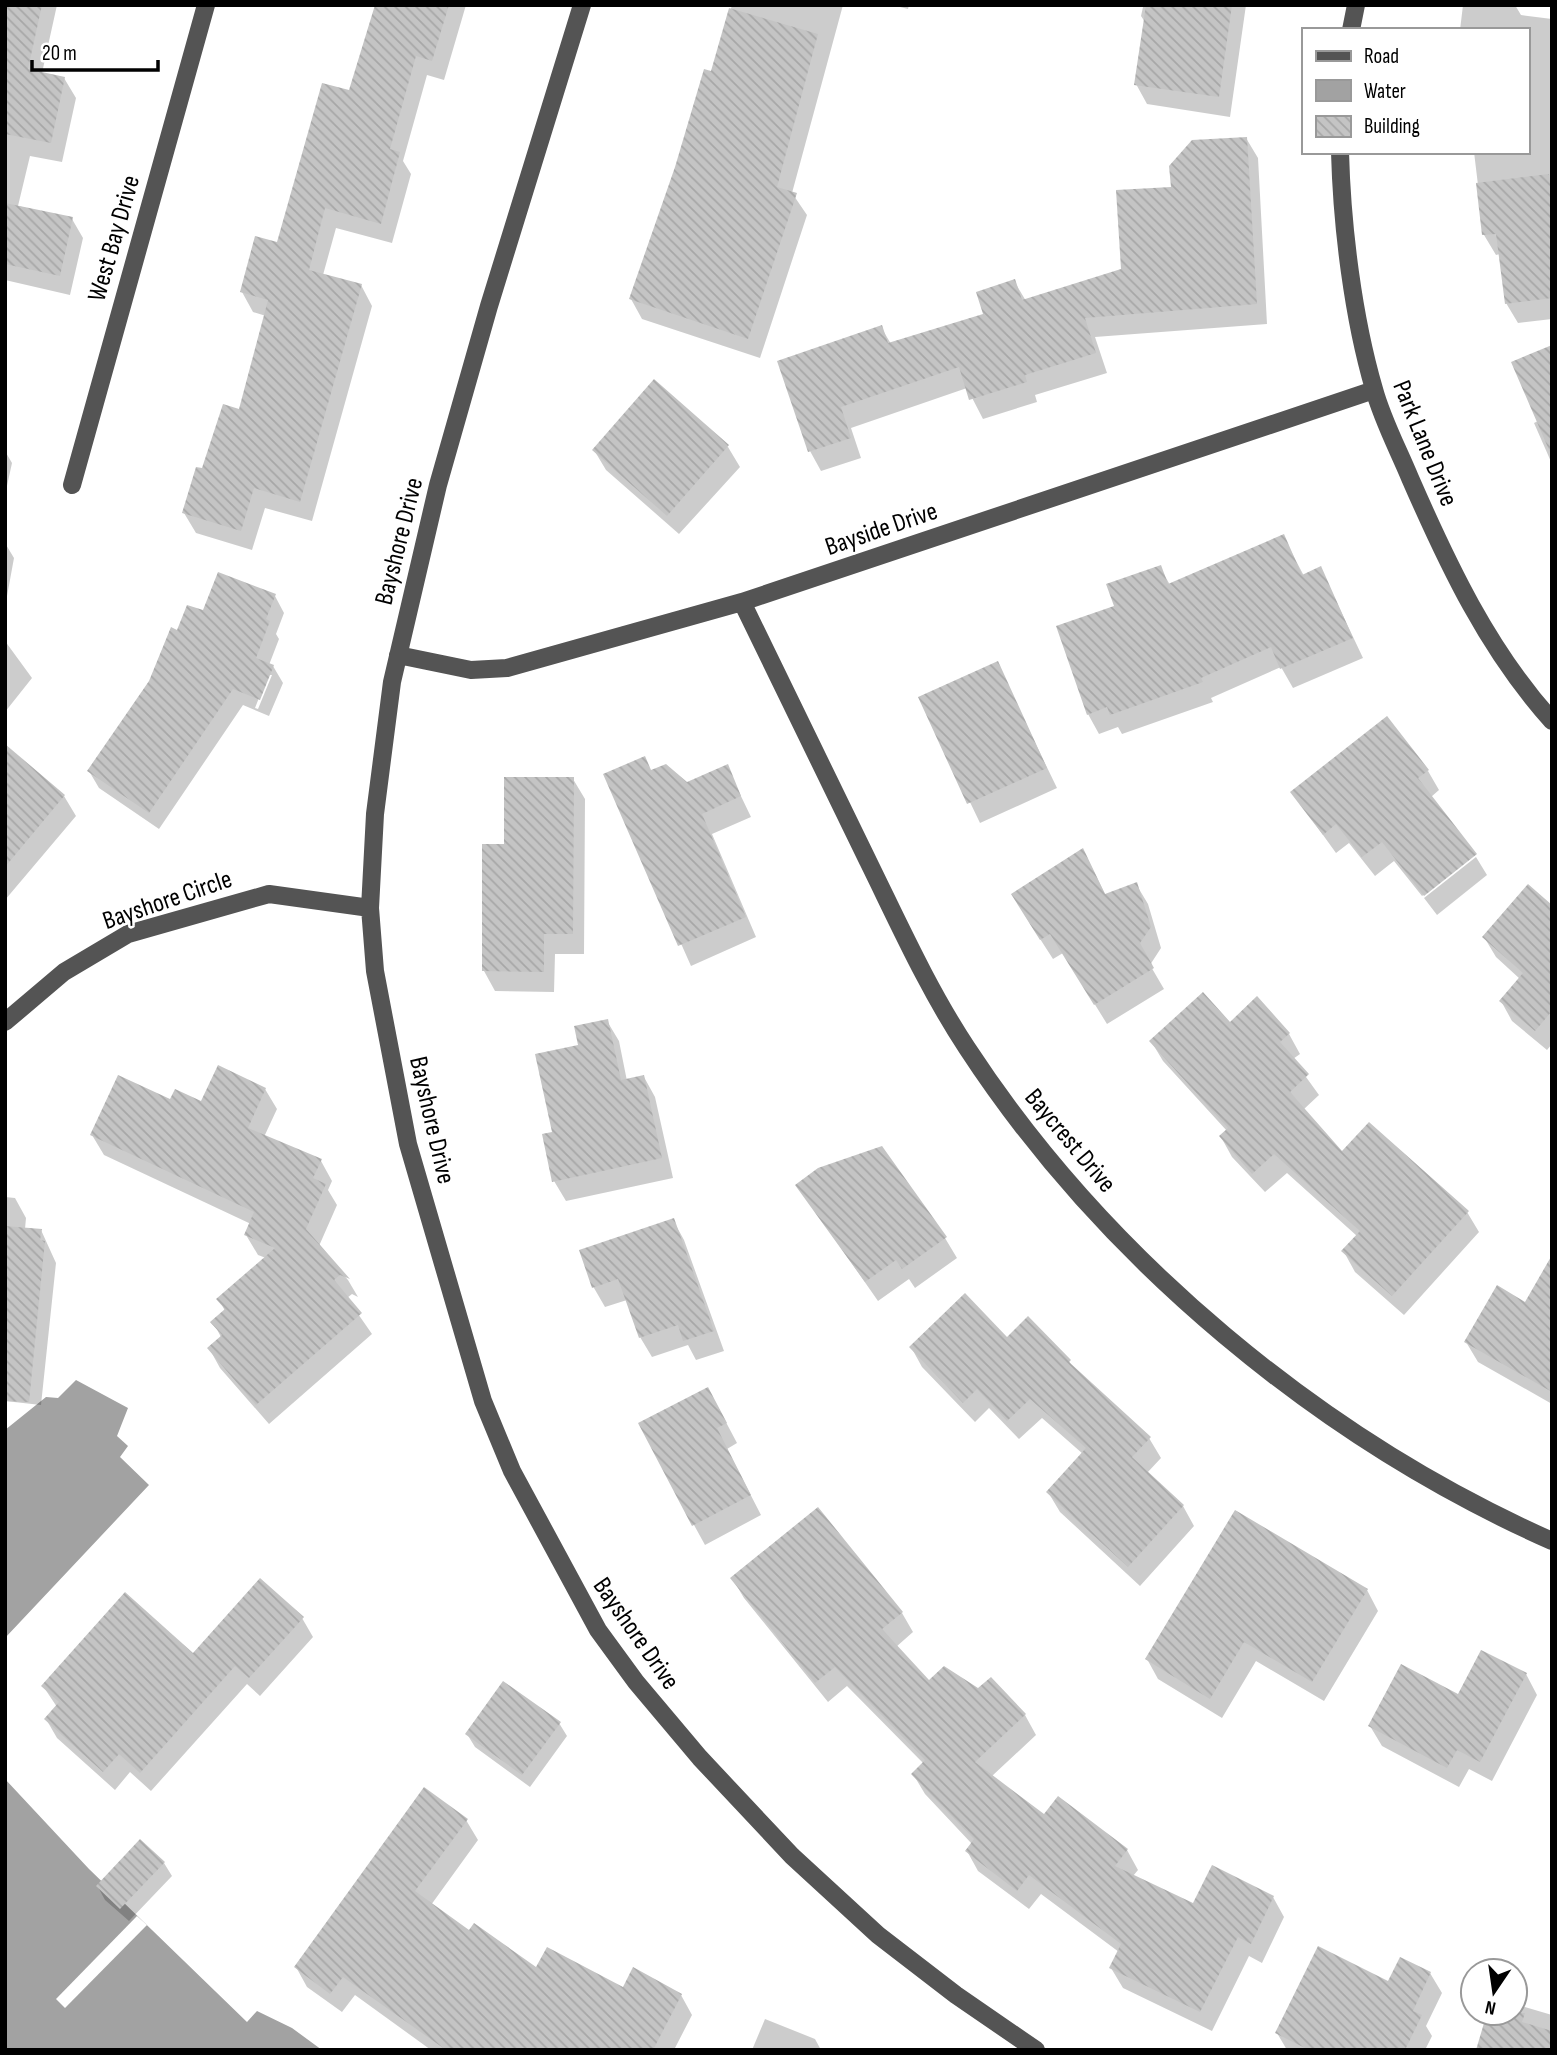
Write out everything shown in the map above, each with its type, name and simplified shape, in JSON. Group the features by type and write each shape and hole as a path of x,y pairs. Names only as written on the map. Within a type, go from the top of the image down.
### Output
{"street":[{"name":"West Bay Drive","path":"72,485 206,5"},
{"name":"Bayshore Drive","path":"582,5 446,459 398,655 380,767 370,908 375,971 408,1144 483,1401 512,1471 570,1584 598,1630 636,1682 699,1758 792,1856 878,1935 956,1996 1036,2050"},
{"path":"1351,28 1356,5"},
{"name":"Park Lane Drive","path":"1339,154 1350,272 1374,390 1438,543 1482,627 1533,701 1552,721"},
{"name":"Bayside Drive","path":"398,655 471,670 499,670 742,602 1374,390"},
{"name":"Baycrest Drive","path":"742,602 927,979 966,1046 1013,1115 1092,1208 1167,1286 1244,1351 1332,1416 1426,1476 1507,1521 1552,1541"},
{"name":"Bayshore Circle","path":"5,1022 64,972 128,934 270,894 370,908"}],"water":[{"path":"76,1380 128,1408 117,1436 128,1446 120,1457 149,1485 5,1638 5,1430 46,1397 58,1398"},
{"path":"5,1779 89,1869 247,2022 257,2011 292,2028 322,2050 5,2050"}],"pier":[{"path":"137,1916 147,1925 65,2008 56,1999"}],"building":[{"path":"5,5 42,5 28,69 65,77 51,143 5,134"},
{"path":"375,5 449,5 432,61 416,56 390,149 400,152 381,224 325,208 309,270 362,284 300,502 254,488 241,531 182,513 196,467 202,468 223,404 239,409 268,300 240,292 255,236 277,242 322,83 349,90"},
{"path":"1146,5 1232,5 1219,97 1134,85"},
{"path":"729,8 818,34 777,187 797,193 748,339 629,299 675,167 704,69 711,71"},
{"path":"1247,137 1257,304 1085,318 1096,353 1025,375 1027,382 969,400 959,367 841,407 851,438 808,452 777,361 882,325 888,343 983,314 976,292 1015,279 1022,300 1121,269 1116,190 1171,187 1169,166 1192,140"},
{"path":"1549,174 1552,195 1552,298 1505,304 1496,234 1482,235 1476,183"},
{"path":"5,203 73,217 60,276 5,264"},
{"path":"1552,345 1552,457 1511,362"},
{"path":"654,379 729,445 667,516 592,450"},
{"path":"1284,534 1302,575 1321,566 1353,638 1280,669 1271,647 1201,678 1203,682 1110,715 1107,707 1087,715 1056,626 1114,606 1106,584 1161,565 1168,584"},
{"path":"218,572 276,594 266,619 270,621 256,658 274,665 260,700 233,689 149,813 87,771 149,681 171,627 177,630 187,605 203,610"},
{"path":"998,661 1047,768 967,804 918,697"},
{"path":"1387,716 1429,770 1418,778 1477,854 1424,896 1382,842 1362,857 1336,824 1323,835 1290,792"},
{"path":"5,744 65,795 5,867"},
{"path":"645,756 651,770 666,764 687,782 728,764 741,796 702,814 746,917 678,946 603,774"},
{"path":"504,777 574,777 573,934 544,934 544,972 482,971 482,844 504,844"},
{"path":"1083,848 1105,894 1137,882 1151,927 1140,943 1154,968 1094,1005 1050,934 1040,940 1011,894"},
{"path":"1528,884 1552,905 1552,1011 1535,1031 1499,1001 1523,973 1482,937"},
{"path":"1203,992 1230,1022 1257,996 1290,1033 1280,1042 1309,1074 1290,1092 1342,1151 1369,1122 1469,1211 1392,1296 1341,1251 1360,1231 1274,1154 1252,1174 1219,1136 1228,1128 1149,1041"},
{"path":"608,1019 621,1080 644,1075 662,1158 552,1182 542,1134 552,1132 535,1054 578,1045 574,1026"},
{"path":"218,1065 266,1088 248,1128 322,1159 313,1178 326,1184 306,1229 350,1279 340,1275 334,1280 362,1313 256,1405 207,1348 222,1335 210,1322 225,1309 216,1299 275,1248 244,1235 254,1212 90,1135 118,1075 170,1099 175,1089 201,1101"},
{"path":"882,1146 947,1237 902,1269 896,1260 865,1282 795,1185 818,1168"},
{"path":"674,1218 714,1331 683,1341 678,1325 639,1338 618,1279 592,1288 579,1250"},
{"path":"5,1226 42,1229 40,1240 45,1241 29,1402 5,1401"},
{"path":"1552,1255 1552,1392 1464,1342 1497,1285 1525,1302"},
{"path":"965,1293 1007,1337 1028,1316 1071,1360 1069,1362 1151,1437 1132,1457 1184,1505 1128,1567 1046,1492 1086,1448 1030,1399 1007,1421 977,1389 963,1403 909,1347"},
{"path":"708,1387 727,1423 717,1428 751,1495 692,1526 638,1423"},
{"path":"818,1507 903,1612 882,1629 929,1680 944,1666 978,1688 991,1677 1026,1714 975,1762 1044,1814 1058,1796 1128,1849 1115,1866 1193,1903 1212,1865 1274,1896 1251,1944 1238,1937 1200,2012 1109,1968 1121,1944 1029,1875 1017,1891 965,1851 974,1839 911,1774 925,1760 835,1667 815,1683 730,1578"},
{"path":"1235,1510 1368,1589 1312,1682 1244,1642 1210,1699 1145,1659"},
{"path":"260,1578 304,1617 249,1678 235,1666 140,1773 119,1754 103,1772 44,1719 59,1702 41,1686 125,1592 193,1653"},
{"path":"1481,1650 1527,1673 1480,1762 1457,1750 1447,1768 1368,1726 1401,1664 1458,1694"},
{"path":"503,1681 561,1722 522,1775 465,1734"},
{"path":"424,1787 468,1819 415,1891 469,1930 474,1923 536,1967 547,1947 623,1987 633,1967 682,1994 653,2050 446,2050 343,1977 330,1994 294,1967"},
{"path":"140,1839 165,1862 120,1909 96,1886"},
{"path":"1318,1946 1388,1981 1400,1957 1431,1972 1413,2011 1422,2015 1405,2050 1309,2050 1275,2033"},
{"path":"1529,2024 1552,2031 1552,2050 1476,2050 1483,2027 1529,2027"}]}
